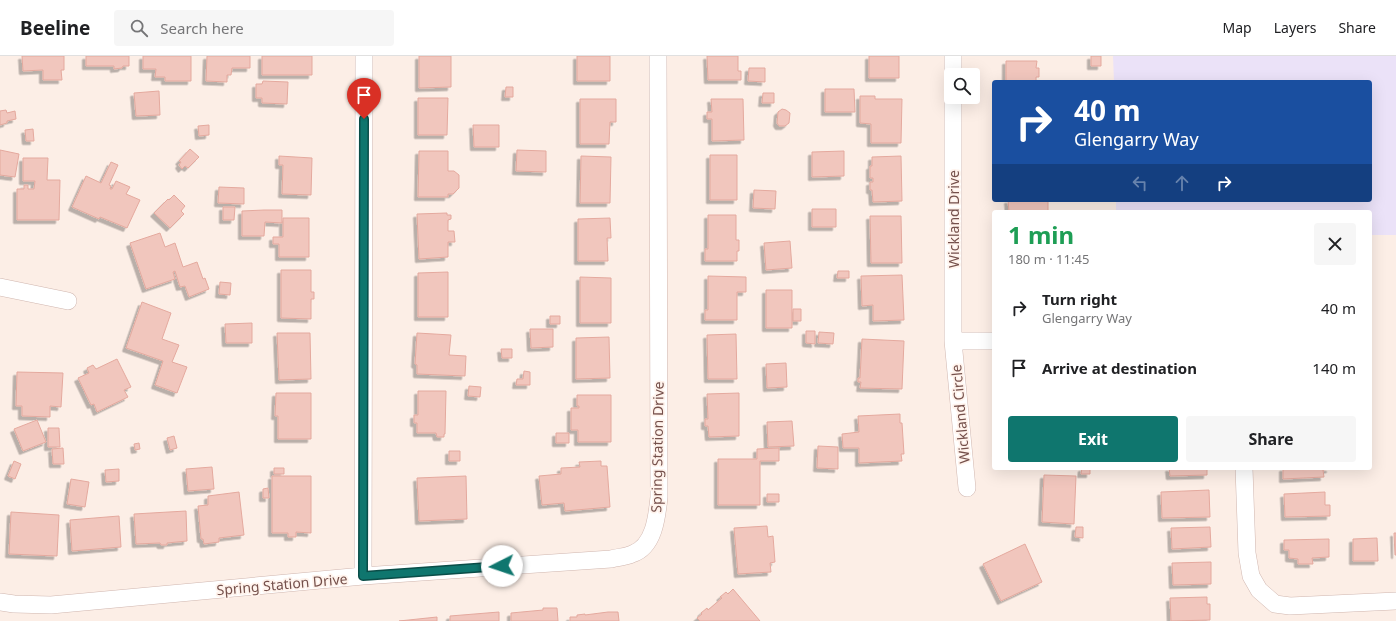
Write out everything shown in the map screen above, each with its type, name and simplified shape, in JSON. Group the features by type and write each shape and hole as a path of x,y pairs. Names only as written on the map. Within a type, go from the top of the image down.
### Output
{"street":[{"path":"363,576 364,56"},
{"name":"Spring Station Drive","path":"0,602 51,605 363,576 611,559 633,554 640,550 651,535 657,516 659,497 658,56"},
{"path":"953,56 953,68"},
{"name":"Wickland Drive","path":"953,104 953,341"},
{"path":"0,287 68,301"},
{"path":"953,341 992,341"},
{"name":"Wickland Circle","path":"953,341 967,488"},
{"path":"1244,470 1247,554 1251,576 1259,590 1275,604 1290,606 1396,601"}],"shaded area":[{"path":"1113,56 1396,56 1396,235 1372,235 1372,210 1116,210 1116,202 1372,202 1372,80 1114,80"}],"building":[{"path":"22,56 64,56 64,70 61,70 62,80 43,80 43,70 23,71"},
{"path":"86,56 129,56 129,66 114,69 114,66 86,66"},
{"path":"143,56 191,56 191,81 165,81 165,77 155,77 156,69 143,69"},
{"path":"207,56 250,56 250,68 232,68 231,75 227,75 227,82 206,81"},
{"path":"262,56 312,56 312,75 262,75"},
{"path":"419,56 451,56 451,87 419,88"},
{"path":"577,56 610,56 610,81 577,81"},
{"path":"707,56 738,56 738,71 741,71 741,80 708,80"},
{"path":"869,56 899,56 899,78 869,78"},
{"path":"1091,56 1101,56 1101,66 1091,66"},
{"path":"1006,61 1037,61 1036,68 1039,68 1039,77 1036,77 1036,80 1006,80"},
{"path":"749,68 765,68 765,82 748,81"},
{"path":"263,81 288,82 287,104 262,103 262,98 256,98 256,84 262,84"},
{"path":"506,87 513,87 513,97 505,97"},
{"path":"825,89 854,89 855,112 825,112"},
{"path":"159,91 160,115 136,116 134,93"},
{"path":"763,93 774,93 774,103 762,103"},
{"path":"860,96 875,96 875,99 902,99 901,143 871,143 871,124 860,123"},
{"path":"418,98 448,98 447,135 418,135"},
{"path":"580,99 616,99 616,122 610,122 609,144 580,144"},
{"path":"711,99 743,99 744,140 712,141 712,119 707,119 707,112 712,112"},
{"path":"782,109 790,113 789,123 785,126 779,126 777,123 778,112"},
{"path":"6,110 7,113 15,111 16,119 7,121 7,123 0,125 0,111"},
{"path":"209,125 209,135 199,136 198,126"},
{"path":"473,125 499,125 499,147 474,147"},
{"path":"33,129 34,141 26,141 25,130"},
{"path":"190,149 199,157 188,168 185,166 182,169 179,165 181,162 179,161"},
{"path":"0,150 19,154 15,177 0,175"},
{"path":"517,150 546,151 546,172 516,171"},
{"path":"419,151 448,151 448,171 454,171 459,175 459,188 453,194 448,194 448,197 418,197"},
{"path":"844,151 844,176 812,177 812,152"},
{"path":"710,155 737,155 737,200 710,200"},
{"path":"279,156 312,158 311,195 282,194 283,165 279,165"},
{"path":"581,156 611,157 610,203 580,203"},
{"path":"901,156 902,201 873,202 872,190 870,190 870,182 873,182 873,178 870,178 872,157"},
{"path":"23,158 48,158 47,180 60,180 59,220 17,220 17,189 24,189 24,185 28,185 28,189 34,189 35,181 23,181"},
{"path":"111,162 118,165 109,185 111,186 110,189 112,189 116,181 130,187 126,194 140,200 127,228 100,217 99,219 72,207 86,176 101,183"},
{"path":"219,187 244,188 244,204 218,203"},
{"path":"754,190 776,191 775,209 753,208"},
{"path":"174,195 185,206 181,211 184,214 170,228 154,213"},
{"path":"1008,202 1048,202 1048,210 1009,210"},
{"path":"223,207 235,207 234,220 223,220"},
{"path":"812,209 836,209 836,227 812,227"},
{"path":"282,210 282,223 265,222 264,236 242,236 242,211"},
{"path":"447,213 447,215 451,215 451,219 448,220 448,231 454,231 455,242 448,242 448,257 419,259 417,214"},
{"path":"708,215 736,215 736,240 739,240 737,261 705,261 705,249 708,249"},
{"path":"870,216 901,216 902,263 871,263"},
{"path":"283,218 309,218 309,257 279,257 279,244 273,244 273,237 283,237"},
{"path":"610,218 611,238 607,238 608,261 578,261 578,219"},
{"path":"160,233 165,247 175,243 183,267 197,262 203,279 205,278 209,289 189,297 185,286 180,287 175,271 173,272 175,279 146,289 130,243"},
{"path":"790,241 792,268 766,270 764,243"},
{"path":"281,270 311,270 311,292 314,292 314,299 311,299 311,319 281,318"},
{"path":"838,271 849,271 849,278 837,278"},
{"path":"448,272 448,317 418,317 418,273"},
{"path":"902,275 904,320 873,321 873,305 862,306 861,276"},
{"path":"708,276 746,277 746,292 737,292 737,320 705,320 705,310 708,310"},
{"path":"580,277 611,278 611,323 580,323"},
{"path":"220,282 231,283 230,295 219,294"},
{"path":"766,290 792,290 792,328 766,328"},
{"path":"142,302 171,313 162,339 179,345 172,362 187,367 177,393 155,385 163,361 126,348"},
{"path":"793,309 801,309 801,321 793,321"},
{"path":"550,316 560,316 560,324 550,324"},
{"path":"252,323 252,343 226,343 225,324"},
{"path":"530,329 553,329 553,347 531,348"},
{"path":"806,331 815,331 815,344 806,343"},
{"path":"819,332 834,333 833,344 818,343"},
{"path":"277,333 310,333 311,379 279,380"},
{"path":"417,333 451,335 449,355 466,356 465,376 417,374 417,365 415,364"},
{"path":"736,334 737,379 708,379 707,335"},
{"path":"609,337 610,378 576,379 576,338"},
{"path":"862,339 904,341 902,389 860,388 861,382 858,382 858,378 860,378"},
{"path":"501,349 512,349 512,358 502,358"},
{"path":"117,359 131,387 124,390 128,397 97,412 94,404 91,405 78,378 89,373 87,368 93,365 96,369"},
{"path":"786,363 787,387 767,388 766,364"},
{"path":"524,371 530,372 530,385 516,385 517,379 523,379"},
{"path":"17,372 63,373 61,407 50,406 50,417 22,416 22,406 16,406"},
{"path":"469,386 481,387 480,397 468,396"},
{"path":"418,391 446,391 444,437 437,437 436,433 417,433 417,423 414,423 414,415 418,415"},
{"path":"276,393 311,393 311,439 278,439 278,416 275,416"},
{"path":"739,393 739,436 709,437 708,426 705,426 705,419 708,419 707,394"},
{"path":"577,395 611,395 611,442 578,442 578,430 571,430 571,408 579,408 579,406 577,406"},
{"path":"900,414 904,454 901,454 902,461 859,463 859,448 843,448 842,434 859,432 858,416"},
{"path":"37,420 46,442 23,451 14,429"},
{"path":"792,421 794,446 768,447 767,422"},
{"path":"48,428 59,428 60,447 48,447"},
{"path":"556,433 569,433 569,443 556,443"},
{"path":"174,436 177,448 170,450 167,438"},
{"path":"139,443 140,449 135,450 134,444"},
{"path":"818,446 838,447 838,469 817,468"},
{"path":"63,448 64,464 53,464 52,449"},
{"path":"779,448 779,461 760,461 760,505 718,505 718,459 757,459 757,449"},
{"path":"449,451 460,451 460,461 449,461"},
{"path":"14,461 21,464 15,479 8,476"},
{"path":"601,461 601,466 607,466 610,507 565,511 564,503 542,505 539,476 561,474 561,468 580,467 579,462"},
{"path":"212,467 214,489 188,491 186,469"},
{"path":"274,468 284,468 284,474 274,474"},
{"path":"119,469 119,481 106,482 105,470"},
{"path":"1082,470 1090,470 1090,474 1081,474"},
{"path":"1169,470 1207,470 1207,475 1170,476"},
{"path":"1283,470 1323,470 1324,477 1283,479"},
{"path":"1044,475 1076,476 1074,524 1042,522"},
{"path":"272,476 311,476 311,533 296,532 296,537 288,537 288,533 272,533"},
{"path":"466,476 467,519 419,521 417,478"},
{"path":"71,479 89,482 85,507 67,504"},
{"path":"268,488 269,498 263,498 263,489"},
{"path":"1209,490 1210,517 1162,518 1161,492"},
{"path":"239,492 244,535 219,538 219,542 204,544 203,539 201,539 198,506 208,505 208,496"},
{"path":"1325,492 1325,505 1330,505 1330,516 1285,517 1284,494"},
{"path":"767,494 779,494 779,502 767,502"},
{"path":"186,511 187,541 167,543 167,545 161,545 160,543 136,544 134,514"},
{"path":"11,512 59,515 57,556 9,554"},
{"path":"119,516 121,547 72,551 70,520"},
{"path":"767,526 768,537 773,536 775,562 770,563 771,572 738,574 734,528"},
{"path":"1076,527 1083,527 1083,538 1075,537"},
{"path":"1210,527 1211,547 1172,549 1171,528"},
{"path":"1394,533 1396,533 1396,555 1395,555"},
{"path":"1377,538 1378,561 1353,561 1353,539"},
{"path":"1329,539 1329,557 1312,558 1313,564 1298,564 1298,559 1289,558 1289,550 1284,550 1284,540"},
{"path":"1025,544 1042,582 1001,601 983,564"},
{"path":"1211,562 1211,584 1173,585 1172,563"},
{"path":"733,589 760,621 700,621 697,618 707,608 708,610 722,598 720,597 726,592 728,594"},
{"path":"1207,597 1207,604 1210,604 1210,620 1171,621 1170,598"},
{"path":"543,608 557,608 558,621 511,621 511,613 543,610"},
{"path":"499,612 499,621 450,621 450,616"},
{"path":"618,612 619,621 570,621 570,617 577,617 577,615"},
{"path":"437,617 437,621 399,621"}],"route":[{"path":"364,119 363,576 502,566"}]}
